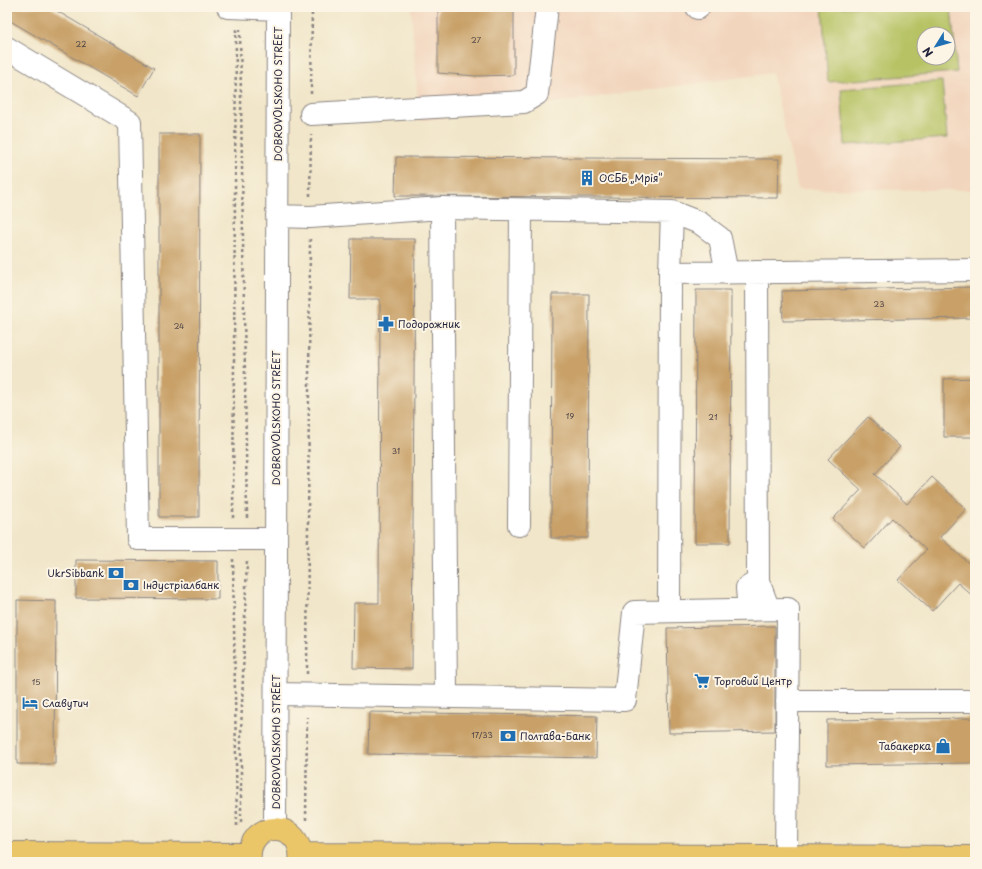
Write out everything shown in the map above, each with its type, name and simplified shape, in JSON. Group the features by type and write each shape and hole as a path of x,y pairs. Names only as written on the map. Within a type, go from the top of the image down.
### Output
{"main road":[{"path":"7,853 245,857 254,839 260,833 275,828 284,830 296,840 300,846 302,857 975,857"}],"street":[{"path":"228,7 278,8"},
{"path":"311,114 524,102 537,94 547,7"},
{"name":"DOBROVOLSKOHO STREET","path":"275,828 278,8"},
{"path":"7,48 130,122 138,539 276,539"},
{"path":"277,216 310,217 442,208 672,212 700,223 720,238 727,272"},
{"path":"442,208 446,697"},
{"path":"520,525 521,210"},
{"path":"669,611 670,273 672,212"},
{"path":"670,273 975,270"},
{"path":"752,610 748,600 747,588 758,581 757,272"},
{"path":"276,694 625,700 634,612 788,609 786,856"},
{"path":"787,701 975,701"}],"path":[{"path":"236,7 241,817 245,857"},
{"path":"240,7 240,539 245,857"},
{"path":"302,857 307,695 312,7"}],"shaded area":[{"path":"411,7 975,7 975,190 798,189 772,73 419,121"}],"green space":[{"path":"822,7 951,7 953,26 916,26 916,66 956,66 956,61 957,72 828,82"},
{"path":"942,81 947,138 845,145 841,89"}],"building":[{"path":"7,7 50,7 154,68 138,96 7,19"},
{"path":"438,7 514,7 514,75 476,76 438,73"},
{"path":"159,134 200,134 199,517 159,517"},
{"name":"ОСББ „Мрія“","path":"396,157 779,159 778,198 395,196"},
{"path":"351,239 415,239 412,669 353,668 354,603 379,603 380,299 350,299"},
{"path":"975,287 975,318 783,321 782,291"},
{"path":"696,290 731,290 730,543 695,543"},
{"path":"552,294 589,294 588,538 551,538"},
{"path":"975,378 975,437 944,437 944,379"},
{"path":"868,417 900,447 875,474 907,504 932,477 966,509 940,537 975,569 975,598 958,583 932,611 898,580 926,550 892,518 865,548 833,519 861,490 828,459"},
{"path":"76,560 218,561 218,599 76,598"},
{"path":"17,600 56,601 55,764 17,764"},
{"path":"775,626 775,731 669,733 667,628"},
{"path":"369,712 597,716 596,758 368,754"},
{"path":"975,718 975,763 827,765 827,720"}],"place":[{"name":"ОСББ „Мрія“","path":"587,178"},
{"name":"Подорожник","path":"386,324"},
{"name":"UkrSibbank","path":"116,573"},
{"name":"Індустріалбанк","path":"131,585"},
{"name":"Торговий Центр","path":"702,681"},
{"name":"Славутич","path":"30,703"},
{"name":"Полтава-Банк","path":"508,736"},
{"name":"Табакерка","path":"943,746"}]}
